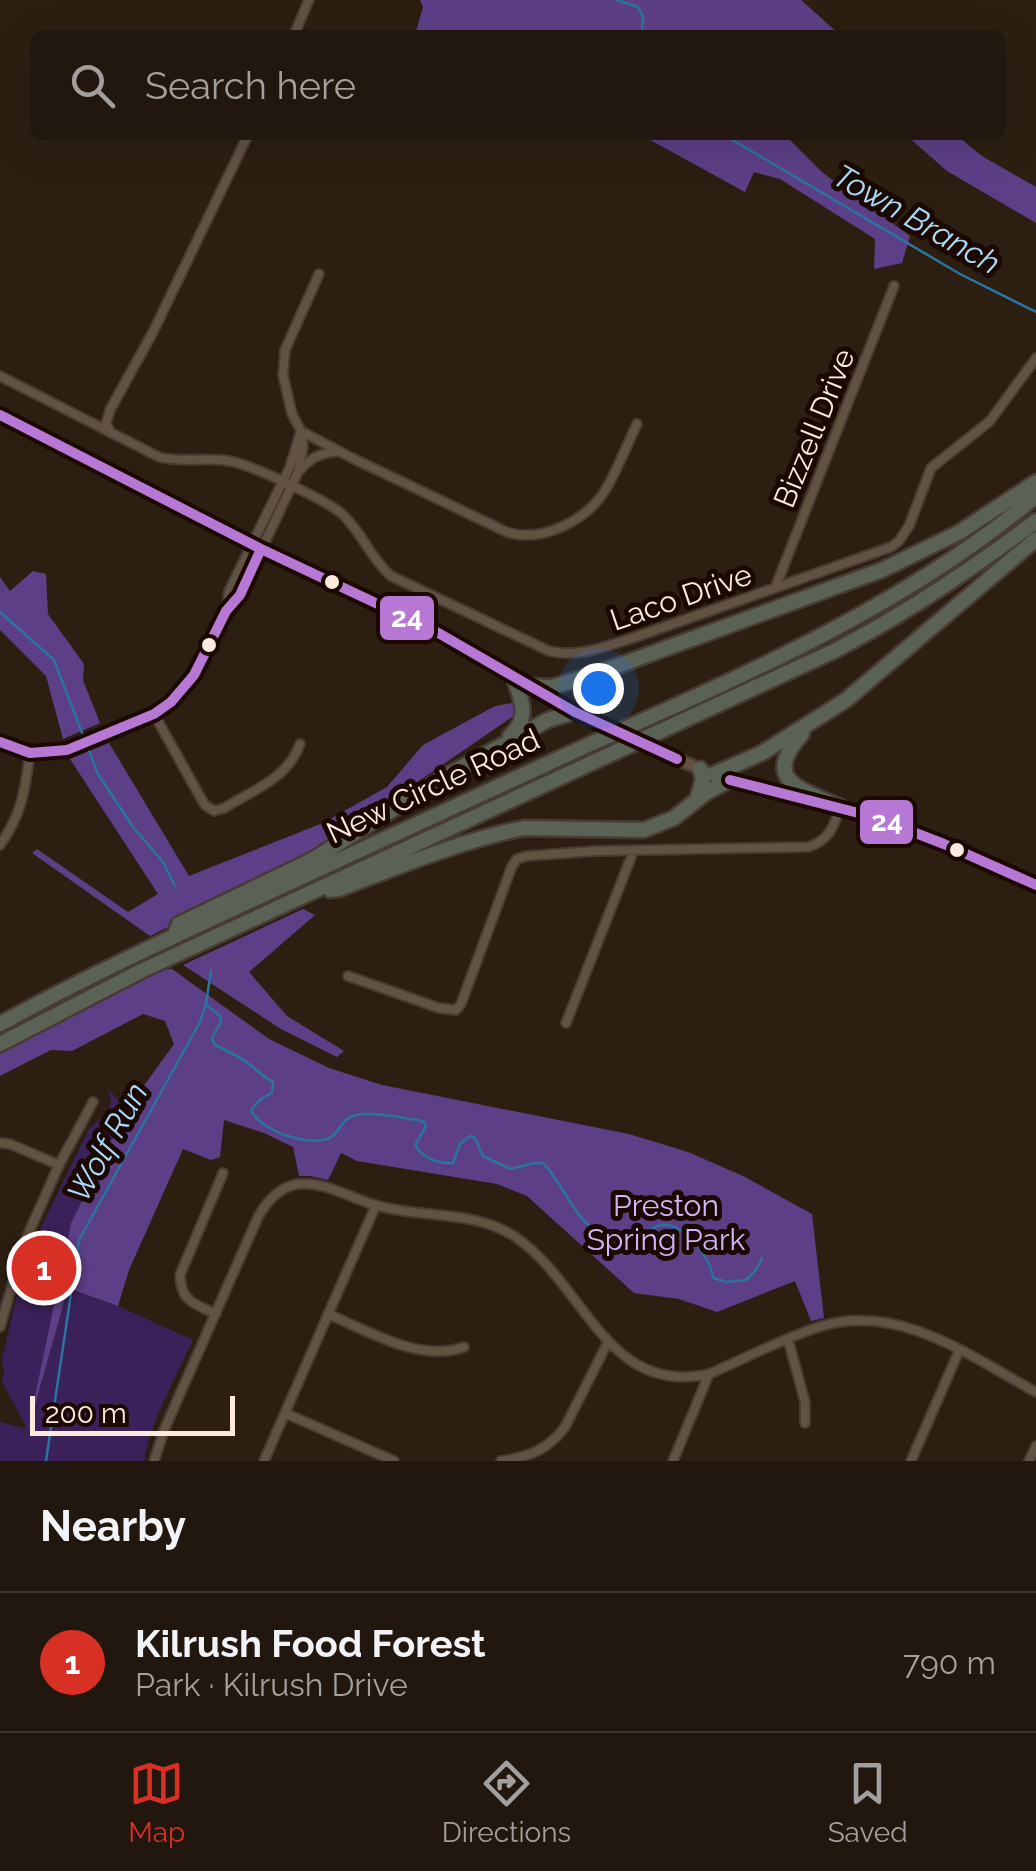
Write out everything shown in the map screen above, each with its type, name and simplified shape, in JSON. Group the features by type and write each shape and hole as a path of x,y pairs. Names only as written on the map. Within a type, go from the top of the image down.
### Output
{"highway":[{"path":"529,686 552,687 595,674 882,570 960,532 1036,482"},
{"name":"New Circle Road","path":"0,1024 126,958 727,682 836,628 922,579 1036,496"},
{"name":"New Circle Road","path":"0,1044 141,971 834,651 914,606 1036,521"},
{"path":"696,800 707,771 738,765 762,753 846,700 1036,539"},
{"path":"174,936 179,924 312,860 502,744 548,720 577,713 576,687 595,674"},
{"path":"502,744 522,720 522,702 514,678"},
{"path":"808,725 786,754 784,770 795,786 840,806"},
{"path":"314,890 339,889 454,845 524,828 648,829 674,818 706,792 730,780"}],"main road":[{"path":"0,415 256,546 435,631 577,713 677,759 761,790 840,806 897,825 1036,885"}],"street":[{"path":"296,30 309,0"},
{"path":"111,433 106,424 110,410 154,332 246,140"},
{"path":"298,472 303,447 283,375 285,350 319,274"},
{"name":"Bizzell Drive","path":"775,588 894,286"},
{"name":"Laco Drive","path":"0,376 158,456 232,461 286,484 340,512 390,576 555,653 591,651 879,552 899,541 931,468 990,422 1036,358"},
{"path":"301,432 510,533 531,534 569,523 594,504 637,424"},
{"path":"0,742 30,753 55,752 154,714 171,702 194,675 226,611 240,595 256,546 286,484 301,432"},
{"path":"286,484 312,458 339,452"},
{"path":"154,714 205,805 214,810 279,775 295,759 300,744"},
{"path":"0,844 23,802 30,753"},
{"path":"348,976 439,1008 456,1010 517,859 634,850 808,846 826,838 840,806"},
{"path":"566,1023 634,850"},
{"path":"0,1326 26,1241 93,1102"},
{"path":"0,1142 59,1166"},
{"path":"216,1314 186,1297 180,1275 223,1172"},
{"path":"154,1461 165,1428 266,1204 289,1186 314,1184 376,1205 462,1218 504,1230 544,1264 608,1342 638,1367 652,1373 678,1378 709,1374 837,1323 873,1320 915,1329 1036,1392"},
{"path":"264,1461 376,1205"},
{"path":"328,1314 404,1346 451,1352 464,1347"},
{"path":"788,1340 804,1402 805,1424"},
{"path":"501,1461 534,1454 552,1444 565,1427 608,1342"},
{"path":"910,1461 958,1351"},
{"path":"673,1461 709,1374"},
{"path":"285,1413 394,1461"},
{"path":"1029,1461 1036,1446"}],"shaded area":[{"path":"108,1089 127,1109 71,1223 38,1395 68,1288 193,1340 157,1418 145,1461 0,1461 0,1422 27,1429 2,1381 2,1360 16,1299 36,1237 89,1129 108,1112"}],"green space":[{"path":"420,0 801,0 834,30 416,30 423,7"},
{"path":"650,140 790,140 823,173 910,236 902,263 874,269 875,239 780,179 754,172 745,192"},
{"path":"912,140 962,140 1036,187 1036,223 947,171"},
{"path":"33,571 46,574 48,614 84,664 83,680 100,723 63,739 46,676 0,630 0,577 10,591"},
{"path":"518,702 515,715 397,796 271,876 150,936 32,853 37,849 128,912 158,894 70,759 109,743 189,876 323,823 387,787 423,745 495,706"},
{"path":"303,909 315,915 249,972 287,1016 344,1051 337,1057 281,1029 183,965"},
{"name":"Preston Spring Park","path":"172,969 269,1039 329,1068 382,1085 629,1134 688,1152 743,1176 812,1214 824,1318 811,1321 795,1281 717,1312 679,1299 634,1293 527,1196 497,1184 357,1161 341,1153 328,1180 299,1176 293,1147 224,1120 220,1157 211,1160 183,1149 129,1270 118,1306 68,1288 28,1430 71,1223 127,1109 174,1044 165,1021 143,1014 72,1051 51,1050 0,1076 0,1054 161,970"}],"waterway":[{"name":"Town Branch","path":"617,0 638,7 643,17 642,30"},
{"name":"Town Branch","path":"732,140 960,274 1036,312"},
{"name":"Wolf Run","path":"0,612 54,660 98,774 133,827 163,862 175,886"},
{"name":"Wolf Run","path":"46,1461 79,1240 200,1022 211,971"},
{"path":"206,1004 221,1017 212,1038 215,1045 273,1082 272,1093 251,1110 274,1130 318,1141 331,1137 356,1115 419,1120 426,1127 415,1145 426,1157 437,1161 453,1163 460,1144 470,1136 475,1138 483,1156 511,1169 543,1163 580,1216 607,1237 630,1240 662,1225 679,1229 708,1261 713,1278 727,1282 746,1280 762,1258"}],"transit line":[{"name":"24","path":"0,415 261,549 435,631 575,712 677,759"},
{"name":"24","path":"0,742 30,753 67,750 154,714 171,702 194,675 226,611 240,595 261,549"},
{"name":"24","path":"730,780 874,817 1036,885"}],"place":[{"name":"Kilrush Food Forest","path":"44,1268"}]}
